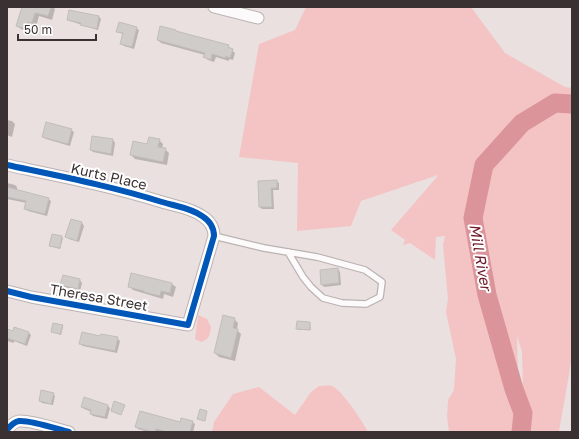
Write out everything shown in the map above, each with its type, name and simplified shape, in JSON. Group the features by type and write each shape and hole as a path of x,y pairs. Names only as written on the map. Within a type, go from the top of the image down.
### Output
{"street":[{"path":"214,7 258,18"},
{"name":"Kurts Place","path":"7,165 150,198 189,210 204,217 214,230 214,236"},
{"name":"Theresa Street","path":"7,291 31,297 188,325 214,236"},
{"path":"7,429 12,424 20,421 69,432"}],"lane":[{"path":"214,236 264,248 288,252 317,257 365,270 382,282 380,297 366,304 342,303 323,298 303,277 288,252"}],"shaded area":[{"path":"306,7 471,7 505,53 565,87 572,88 572,353 559,432 449,432 447,416 448,400 454,390 456,359 446,312 448,299 443,245 445,236 436,237 435,260 410,243 403,245 405,240 391,230 438,175 361,201 351,226 297,231 298,163 239,157 259,44 295,30","holes":["517,336 522,352 523,384 518,378"]},
{"path":"198,315 207,319 211,327 210,334 204,341 201,342 195,339"},
{"path":"319,386 332,386 341,393 362,421 368,432 212,432 214,422 233,394 259,387 295,415 311,392"}],"building":[{"path":"22,7 51,7 48,16 35,13 32,23 28,22 27,29 16,26"},
{"path":"69,10 99,16 97,29 67,20"},
{"path":"119,22 137,27 132,47 120,44 123,33 116,32"},
{"path":"160,26 229,45 228,47 233,49 230,58 212,54 211,60 203,57 205,53 157,40"},
{"path":"46,122 72,129 68,144 42,137"},
{"path":"92,136 113,139 111,154 90,150"},
{"path":"149,137 160,139 158,147 166,148 163,162 130,155 133,141 147,144"},
{"path":"277,180 277,188 271,188 272,207 259,207 258,181"},
{"path":"7,187 49,198 45,214 24,209 26,201 7,197"},
{"path":"71,219 82,222 77,241 65,237"},
{"path":"52,234 62,236 60,248 49,246"},
{"path":"338,268 339,283 321,285 320,270"},
{"path":"131,273 172,283 170,293 161,291 160,296 128,287"},
{"path":"63,275 80,279 78,289 60,285"},
{"path":"223,315 235,318 233,328 238,329 231,358 214,353"},
{"path":"297,321 310,322 310,330 296,329"},
{"path":"53,323 63,325 60,334 51,332"},
{"path":"14,327 29,332 25,344 7,338 7,329 13,331"},
{"path":"82,332 100,336 101,334 118,337 115,351 79,344"},
{"path":"41,390 54,393 51,404 39,401"},
{"path":"84,397 108,405 105,417 90,414 91,410 81,407"},
{"path":"114,401 125,405 121,415 111,411"},
{"path":"200,409 207,411 205,421 197,419"},
{"path":"140,411 180,422 181,418 193,421 190,432 167,432 156,429 155,432 153,432 135,427"}],"waterway":[{"name":"Mill River","path":"521,432 523,413 514,389 487,295 473,218 484,165 522,123 555,103 572,104"}],"cycle path":[{"path":"7,165 104,186 188,209 198,213 207,220 211,224 214,233 188,325 31,297 7,291"},
{"path":"7,430 15,422 24,421 69,432"}]}
